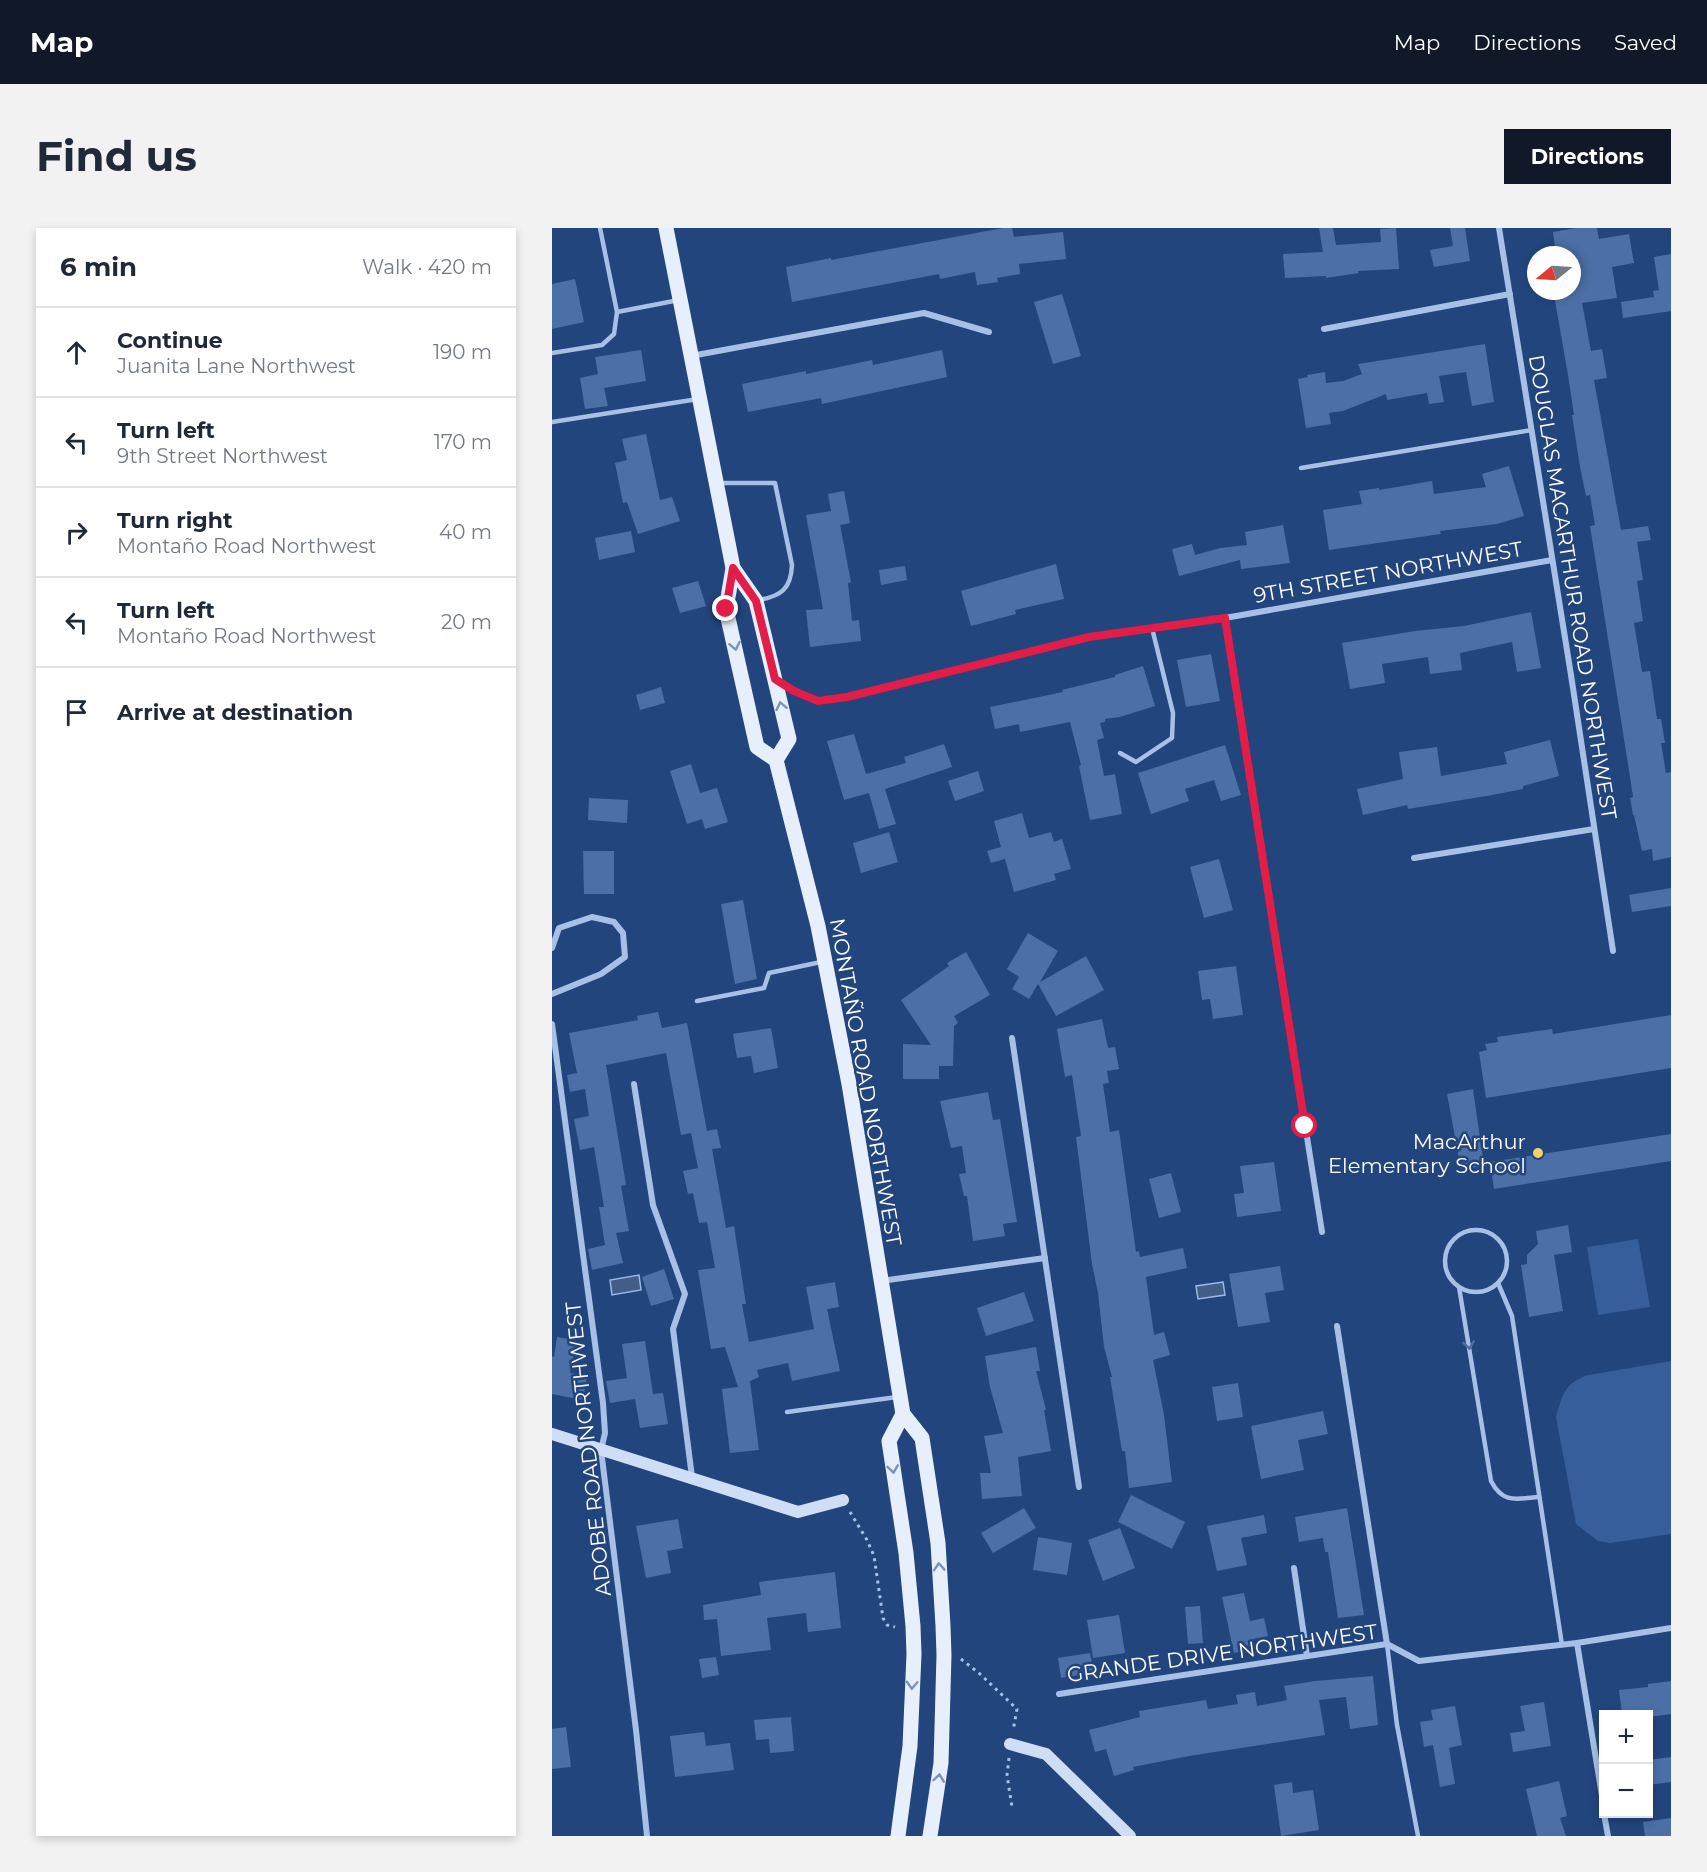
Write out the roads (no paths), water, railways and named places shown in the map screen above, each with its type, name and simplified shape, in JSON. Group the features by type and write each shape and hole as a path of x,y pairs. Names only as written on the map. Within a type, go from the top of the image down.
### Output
{"main road":[{"path":"666,228 733,568 726,609 757,747 776,760 789,739 756,601 733,568"},
{"name":"MONTAÑO ROAD NORTHWEST","path":"776,760 818,927 849,1084 903,1414 922,1438 938,1543 944,1655 941,1762 930,1836"},
{"path":"898,1836 910,1746 914,1654 906,1553 889,1441 903,1414"}],"street":[{"name":"DOUGLAS MACARTHUR ROAD NORTHWEST","path":"1499,228 1613,951"},
{"path":"1324,329 1510,294"},
{"path":"690,356 924,313 989,332"},
{"name":"9TH STREET NORTHWEST","path":"775,679 794,691 818,701 847,697 1089,637 1225,618 1552,560"},
{"path":"1225,618 1322,1232"},
{"path":"1414,858 1594,829"},
{"path":"552,948 560,928 592,917 614,921 622,933 624,957 601,974 552,994"},
{"name":"ADOBE ROAD NORTHWEST","path":"552,1024 603,1403 605,1433 601,1450 647,1836"},
{"path":"1012,1038 1079,1488"},
{"path":"634,1084 652,1205 686,1294 673,1329 692,1478"},
{"path":"881,1281 1045,1258"},
{"path":"1337,1326 1387,1644"},
{"path":"552,1434 798,1512 843,1500"},
{"path":"1294,1568 1307,1656"},
{"name":"GRANDE DRIVE NORTHWEST","path":"1059,1694 1387,1644 1419,1661 1562,1645 1671,1629"},
{"path":"1577,1643 1599,1777"},
{"path":"1010,1744 1046,1754 1130,1836"},
{"path":"1605,1818 1608,1836"}],"lane":[{"path":"552,353 602,345 614,334 617,312 600,228"},
{"path":"617,312 679,300"},
{"path":"552,422 699,399"},
{"path":"1301,468 1532,430"},
{"path":"716,483 775,483 792,565 791,576 786,589 773,597 756,601"},
{"path":"1120,753 1136,762 1172,738 1173,713 1152,628"},
{"path":"697,1001 764,988 770,974 824,962"},
{"path":"1469,1230 1489,1232 1504,1246 1507,1266 1504,1275 1490,1289 1479,1292 1460,1287 1447,1271 1445,1260 1447,1250 1460,1234 1469,1230"},
{"path":"1498,1283 1512,1316 1562,1645"},
{"path":"1460,1287 1491,1481 1497,1492 1504,1497 1513,1499 1539,1497"},
{"path":"787,1412 900,1396"},
{"path":"1387,1644 1397,1725 1418,1836"}],"place":[{"name":"MacArthur Elementary School","path":"1538,1153"}]}
